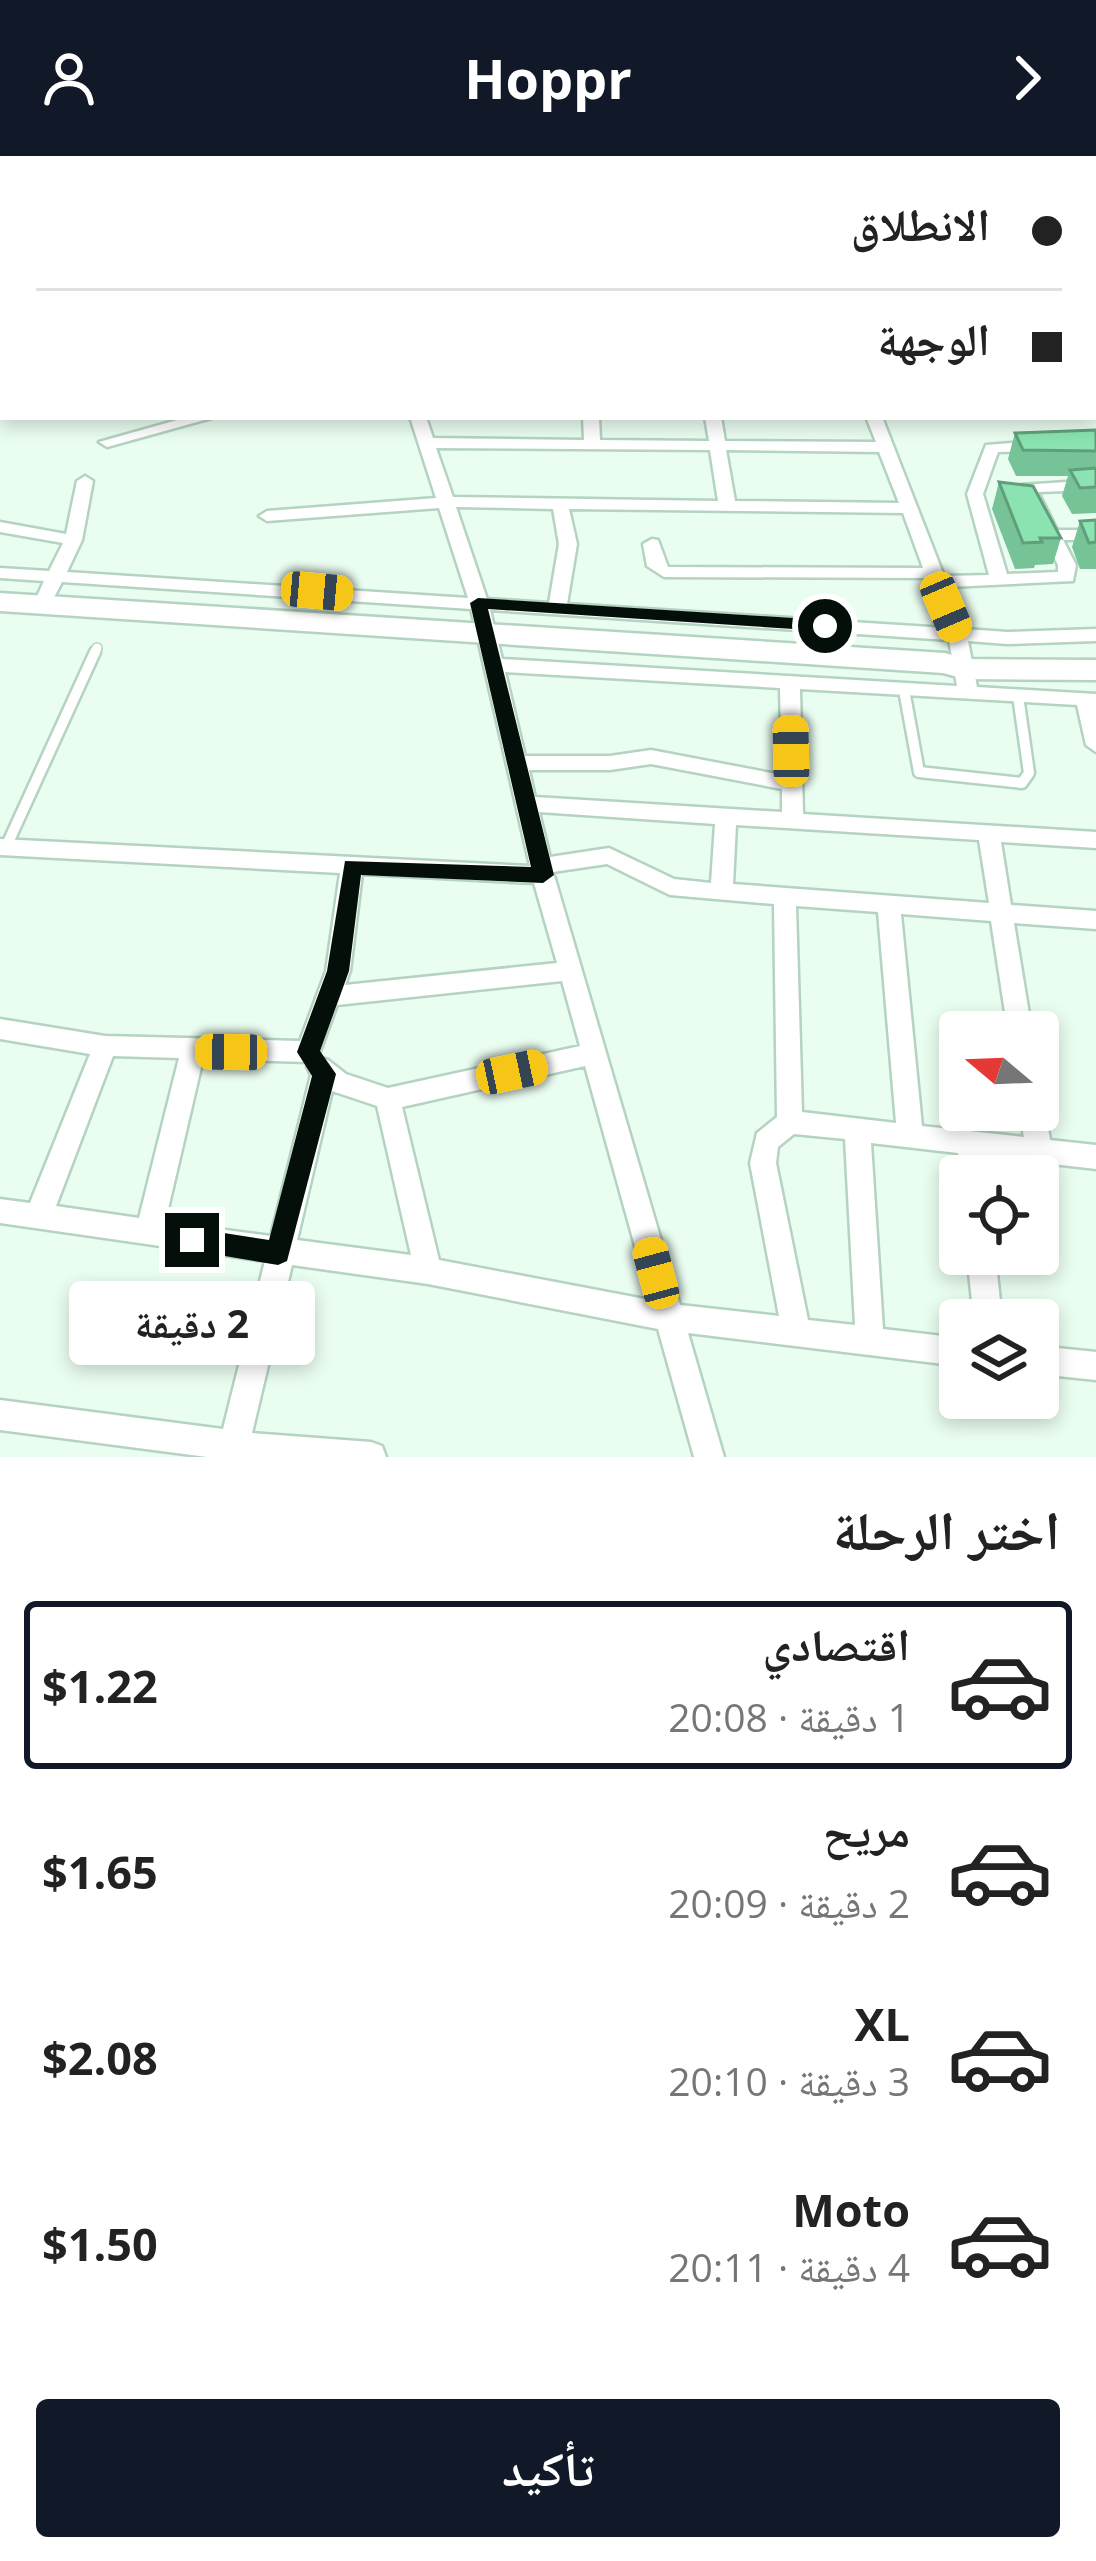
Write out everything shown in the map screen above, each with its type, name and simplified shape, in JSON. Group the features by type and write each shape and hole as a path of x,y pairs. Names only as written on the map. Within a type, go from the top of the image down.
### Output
{"highway":[{"path":"0,602 47,591 130,596 200,614 307,621 480,617 960,663 1096,670"},
{"path":"960,663 1096,657"}],"street":[{"path":"107,442 195,420"},
{"path":"419,420 448,502 542,871 709,1457"},
{"path":"591,420 592,445"},
{"path":"713,420 727,506"},
{"path":"875,420 960,663"},
{"path":"430,443 885,447"},
{"path":"1000,581 976,494 988,470 990,451 1057,446"},
{"path":"0,573 47,591 73,540 85,481"},
{"path":"652,544 656,566 664,572 1000,581 1067,577 1067,565 1029,486 1096,485"},
{"path":"267,515 448,502 907,508"},
{"path":"557,610 568,544 560,504"},
{"path":"0,527 73,540"},
{"path":"1049,535 1096,535"},
{"path":"200,614 214,586"},
{"path":"130,596 214,586 317,591 480,617 557,610 960,663 1018,696 1090,700 1096,745"},
{"path":"307,621 317,591"},
{"path":"491,665 904,690 1007,638 1096,634"},
{"path":"790,684 793,819"},
{"path":"516,763 610,763 651,757 792,784"},
{"path":"526,804 1096,840"},
{"path":"722,892 727,814"},
{"path":"989,832 1017,1011"},
{"path":"3,847 352,867 542,871 609,856 670,887 1096,920"},
{"path":"234,1445 345,934 352,867"},
{"path":"785,897 790,1122"},
{"path":"889,905 910,1136"},
{"path":"328,996 571,971"},
{"path":"0,1029 105,1046 316,1063 388,1099 595,1053"},
{"path":"38,1217 105,1046"},
{"path":"149,1234 193,1051"},
{"path":"388,1099 428,1271"},
{"path":"796,1333 763,1163 766,1141 790,1122 1096,1157"},
{"path":"857,1130 869,1343"},
{"path":"1036,1131 1039,1152"},
{"path":"970,1144 971,1155"},
{"path":"0,1210 428,1271 668,1317 939,1350"},
{"path":"1059,1362 1096,1366"},
{"path":"0,1415 371,1457"}],"lane":[{"path":"3,847 97,648"},
{"path":"904,690 919,772 1022,783 1029,772 1018,696"}],"building":[{"path":"1096,430 1096,451 1023,450 1015,433"},
{"path":"1096,468 1096,487 1080,488 1070,470"},
{"path":"999,482 1033,486 1061,538 1023,543"},
{"path":"1096,520 1096,542 1089,543 1080,521"}],"route":[{"path":"192,1240 278,1253 324,1074 308,1052 338,971 352,867 543,875 478,603 825,626"}]}
